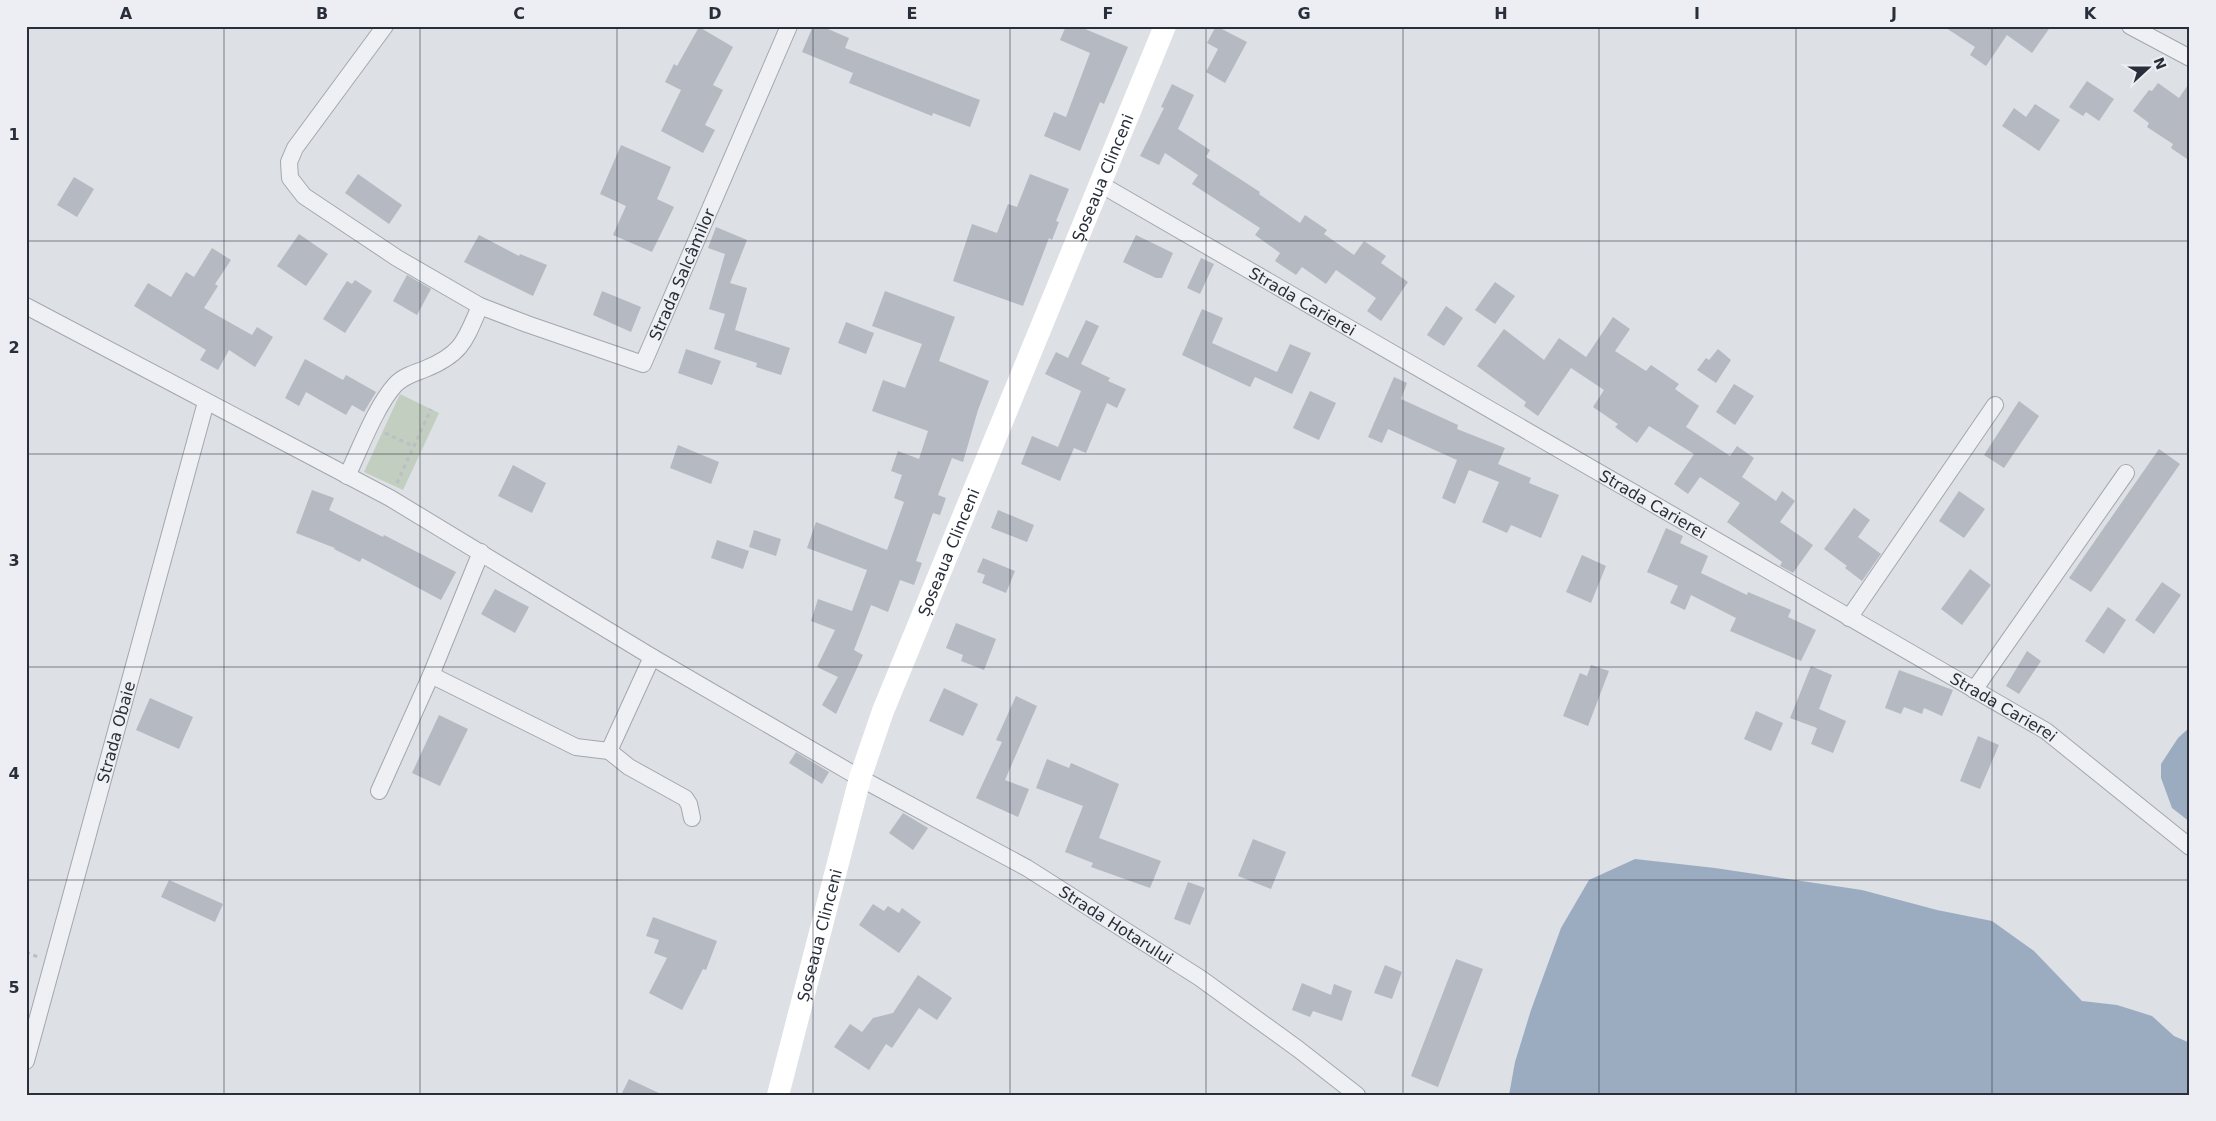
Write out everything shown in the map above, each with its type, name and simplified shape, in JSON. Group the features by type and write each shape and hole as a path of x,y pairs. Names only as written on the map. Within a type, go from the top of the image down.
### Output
{"main road":[{"name":"Șoseaua Clinceni","path":"778,1095 860,778 883,711 1165,26"}],"street":[{"path":"347,476 371,426 395,384 409,375 449,359 464,343 480,306 397,258 345,224 304,196 290,178 289,162 295,148 385,26"},
{"name":"Strada Salcâmilor","path":"480,306 643,364 789,26"},
{"path":"2130,26 2190,58"},
{"name":"Strada Carierei","path":"1100,184 2046,732 2190,847"},
{"name":"Strada Hotarului","path":"26,306 390,498 652,657 860,778 1027,868 1089,906 1207,984 1298,1049 1357,1095"},
{"name":"Strada Obaie","path":"26,1061 206,402"},
{"path":"1849,618 1994,405"},
{"path":"1974,690 2126,473"},
{"path":"380,791 432,675 481,552"},
{"path":"609,751 652,657"},
{"path":"432,675 576,747 609,751 629,767 685,798 689,804 692,818"}],"path":[{"path":"390,498 431,409"},
{"path":"371,426 414,446"}],"green space":[{"path":"400,394 439,413 403,490 364,472"}],"water":[{"path":"2190,727 2190,822 2172,808 2161,778 2161,764 2178,738"},
{"path":"1635,859 1715,868 1862,890 1937,910 1992,921 2034,951 2082,1001 2117,1005 2152,1016 2174,1036 2190,1043 2190,1095 1509,1095 1515,1062 1531,1010 1561,928 1589,880"}],"building":[{"path":"813,26 821,26 849,38 845,48 980,100 970,127 933,113 932,116 849,83 853,73 802,52"},
{"path":"1066,26 1078,26 1128,47 1104,104 1100,102 1080,151 1044,136 1054,112 1066,117 1090,53 1060,40"},
{"path":"1216,26 1247,42 1225,83 1206,72 1218,49 1207,43"},
{"path":"1943,26 2051,26 2032,53 2007,35 1986,66 1970,55 1975,47"},
{"path":"699,27 733,47 713,85 723,90 705,125 715,130 703,153 661,131 681,90 665,82 674,64 677,66"},
{"path":"2087,81 2114,99 2099,121 2086,112 2083,116 2069,107"},
{"path":"2190,82 2190,161 2171,148 2173,144 2147,127 2149,123 2133,111 2149,90 2152,91 2158,83 2179,98"},
{"path":"1172,84 1194,95 1178,129 1210,150 1206,157 1260,192 1259,194 1300,223 1305,215 1327,230 1324,234 1354,255 1364,241 1386,256 1381,263 1408,282 1381,321 1367,311 1376,298 1336,270 1326,284 1302,267 1296,275 1275,261 1280,253 1255,235 1260,228 1192,184 1198,175 1165,153 1159,165 1140,156 1164,108 1161,107"},
{"path":"2035,104 2060,120 2039,151 2002,126 2014,108 2026,117"},
{"path":"621,145 671,167 657,199 674,207 652,252 613,235 626,206 600,194"},
{"path":"358,174 402,205 389,224 345,193"},
{"path":"1030,174 1069,189 1056,221 1059,222 1052,240 1049,238 1023,306 953,281 972,224 997,233 1008,204 1017,207"},
{"path":"74,177 94,189 77,217 57,205"},
{"path":"716,227 747,240 730,283 747,288 735,330 790,348 781,375 756,367 757,363 714,349 725,314 709,309 725,254 708,248"},
{"path":"299,234 328,254 306,286 277,266"},
{"path":"479,235 519,256 520,254 547,265 533,296 464,262"},
{"path":"1136,235 1173,253 1162,278 1156,278 1123,262"},
{"path":"212,248 231,260 215,284 218,286 204,308 252,335 257,327 273,337 255,367 229,350 218,370 200,360 206,350 134,306 148,283 171,297 186,272 194,277"},
{"path":"1201,258 1214,264 1200,294 1187,288"},
{"path":"407,275 431,289 417,315 393,301"},
{"path":"355,280 372,291 345,333 323,319 347,281 352,284"},
{"path":"1495,282 1515,296 1495,324 1475,310"},
{"path":"602,291 641,307 631,332 593,315"},
{"path":"885,291 955,317 939,361 989,381 978,410 963,462 952,458 938,495 946,498 940,515 933,513 916,561 922,563 914,585 900,580 888,612 871,605 854,650 863,655 836,714 822,705 838,677 817,667 835,630 811,621 818,599 852,611 867,570 807,548 816,522 887,550 904,502 894,498 902,475 891,471 898,451 919,459 928,431 872,411 883,380 905,388 922,344 872,326"},
{"path":"1446,306 1463,318 1444,346 1427,335"},
{"path":"1202,309 1223,318 1212,343 1277,372 1290,344 1311,353 1292,394 1255,377 1250,387 1182,355"},
{"path":"1613,317 1630,329 1615,351 1646,371 1651,365 1679,384 1675,389 1699,406 1686,427 1730,456 1737,446 1754,458 1742,477 1776,501 1782,491 1795,501 1780,522 1813,545 1793,573 1780,566 1782,562 1727,522 1740,503 1700,477 1688,494 1674,484 1694,454 1649,426 1637,443 1615,427 1618,424 1593,407 1604,390 1571,368 1538,416 1524,406 1526,402 1477,366 1504,329 1544,360 1559,338 1586,357"},
{"path":"1086,320 1099,326 1081,364 1110,378 1108,381 1126,389 1117,408 1107,403 1086,453 1074,448 1060,481 1021,464 1032,436 1058,447 1081,391 1045,374 1056,352 1068,358"},
{"path":"846,322 874,333 866,354 838,343"},
{"path":"686,349 721,361 712,385 678,373"},
{"path":"1718,349 1731,360 1716,383 1697,370 1706,358 1709,360"},
{"path":"305,359 343,380 346,375 376,392 364,412 352,405 346,415 306,392 299,406 285,398"},
{"path":"1394,377 1407,383 1401,399 1458,425 1457,429 1505,448 1498,464 1531,478 1529,483 1559,495 1541,538 1511,525 1507,533 1482,522 1499,482 1469,470 1455,504 1442,498 1457,460 1388,429 1382,443 1368,437"},
{"path":"1734,384 1754,396 1735,425 1716,412"},
{"path":"1310,391 1336,403 1319,440 1293,428"},
{"path":"2019,401 2039,416 2004,468 1984,455"},
{"path":"678,445 719,462 711,484 670,468"},
{"path":"2159,449 2180,464 2091,592 2069,578"},
{"path":"513,465 546,483 532,513 498,496"},
{"path":"312,490 334,498 329,510 383,537 384,535 456,572 441,600 362,558 360,562 335,548 296,533"},
{"path":"1959,491 1985,509 1964,538 1939,521"},
{"path":"1854,508 1870,520 1858,537 1881,554 1862,581 1845,568 1847,566 1824,549"},
{"path":"998,510 1034,525 1027,542 991,528"},
{"path":"1666,528 1683,536 1680,543 1708,556 1701,573 1747,595 1748,592 1791,610 1788,617 1816,630 1801,661 1730,631 1736,618 1691,595 1685,610 1670,603 1678,586 1647,572"},
{"path":"754,530 781,539 776,556 749,547"},
{"path":"717,540 749,551 743,569 711,558"},
{"path":"1582,555 1606,566 1591,603 1566,592"},
{"path":"983,558 1015,571 1006,593 982,583 985,575 977,572"},
{"path":"1970,569 1991,585 1962,625 1941,609"},
{"path":"2162,582 2181,595 2154,634 2135,620"},
{"path":"495,589 529,607 515,633 481,614"},
{"path":"2108,607 2126,620 2104,654 2085,641"},
{"path":"956,623 996,639 984,670 961,661 963,655 946,648"},
{"path":"2027,651 2041,661 2019,694 2006,686"},
{"path":"1591,665 1609,671 1588,726 1563,716 1580,673 1587,676"},
{"path":"1811,666 1832,675 1819,709 1846,721 1833,753 1811,744 1817,728 1790,718"},
{"path":"1899,670 1953,690 1942,716 1924,708 1922,714 1904,707 1901,714 1885,708"},
{"path":"944,688 978,704 963,736 929,721"},
{"path":"1016,696 1037,706 1005,780 1029,789 1018,817 976,798 1002,742 996,740"},
{"path":"150,698 193,717 179,749 136,730"},
{"path":"1756,711 1783,723 1771,751 1744,739"},
{"path":"439,715 468,729 440,786 412,773"},
{"path":"1978,736 1999,745 1980,789 1960,781"},
{"path":"796,752 829,772 822,784 789,763"},
{"path":"1047,759 1069,768 1071,763 1119,784 1099,838 1161,861 1150,888 1091,867 1093,863 1065,852 1083,806 1036,788"},
{"path":"903,813 928,828 913,850 889,833"},
{"path":"1253,839 1286,852 1271,889 1238,876"},
{"path":"169,880 223,904 215,922 161,897"},
{"path":"1188,882 1205,888 1190,925 1174,919"},
{"path":"873,904 884,911 888,906 899,913 902,908 921,922 899,953 859,925"},
{"path":"653,917 717,941 706,970 703,969 682,1010 649,993 667,958 654,953 659,940 646,936"},
{"path":"1456,959 1483,969 1438,1087 1411,1076"},
{"path":"1385,965 1402,972 1392,999 1374,993"},
{"path":"918,975 952,998 937,1020 919,1008 892,1048 886,1044 869,1070 834,1047 850,1024 862,1032 873,1018 893,1013"},
{"path":"1302,983 1331,995 1334,984 1352,991 1342,1021 1313,1011 1310,1017 1292,1010"},
{"path":"629,1079 663,1095 621,1095"}]}
